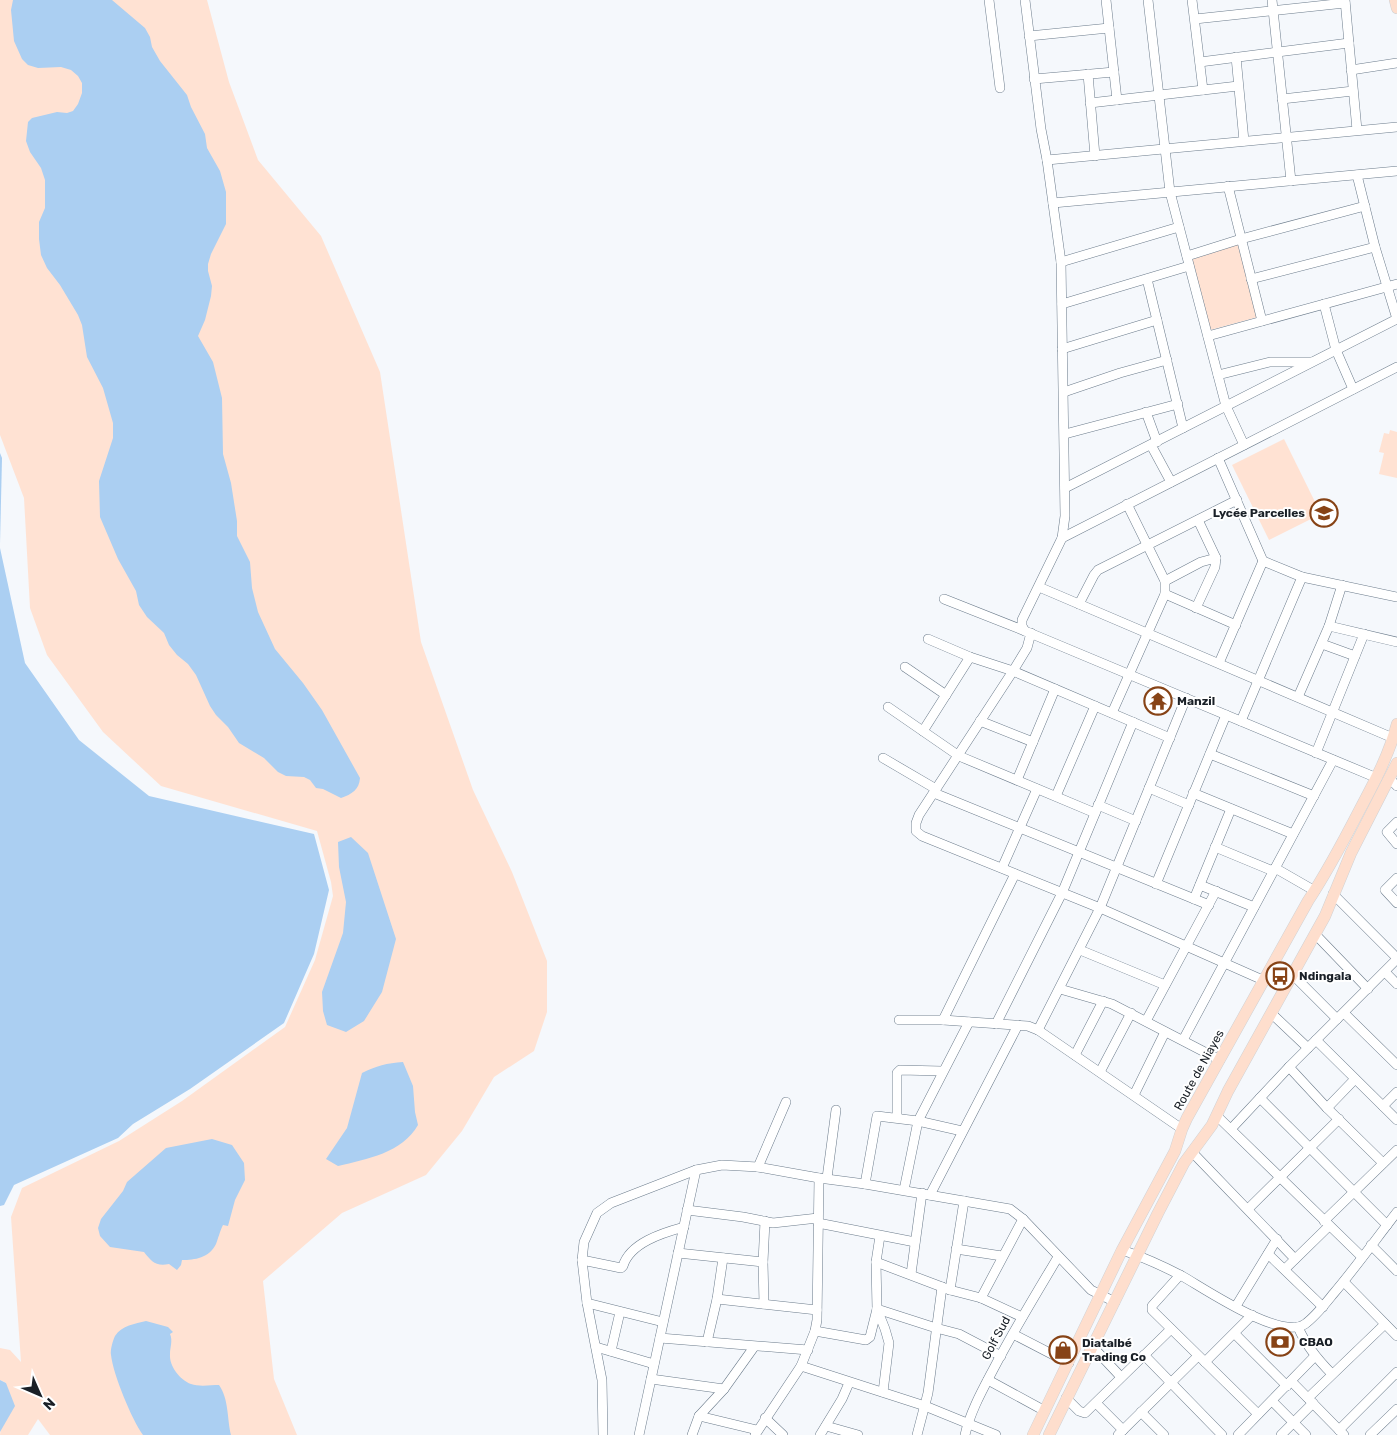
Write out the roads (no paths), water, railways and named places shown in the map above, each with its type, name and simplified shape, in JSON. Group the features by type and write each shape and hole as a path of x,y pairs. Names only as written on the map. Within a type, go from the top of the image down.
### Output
{"main road":[{"path":"1395,0 1397,8"},
{"name":"Route de Niayes","path":"1034,1435 1122,1250 1175,1151 1182,1129 1329,868 1376,778 1397,724"},
{"path":"1049,1435 1158,1212 1184,1163 1205,1136 1217,1116 1228,1091 1325,916 1351,853 1393,782 1397,763"}],"street":[{"path":"989,0 1000,88"},
{"path":"1025,0 1034,79 1053,202 1060,262 1065,434 1065,516 1062,538 1022,620 1022,626 1028,632 1027,648 935,791 915,827 918,833 1100,908 1264,981"},
{"path":"1106,0 1117,100"},
{"path":"1148,0 1170,192 1226,406 1244,445"},
{"path":"1192,0 1203,90"},
{"path":"1272,0 1291,181"},
{"path":"1195,19 1345,1 1356,130"},
{"path":"1029,36 1109,28"},
{"path":"1200,62 1349,43"},
{"path":"1236,57 1244,141"},
{"path":"1351,70 1397,64"},
{"path":"1034,79 1114,72"},
{"path":"1088,74 1095,156"},
{"path":"1090,102 1238,86"},
{"path":"1282,99 1353,91"},
{"path":"1047,160 1397,127"},
{"path":"1053,202 1397,171"},
{"path":"1065,488 1397,319 1375,247 1357,174"},
{"path":"1228,186 1262,321"},
{"path":"1187,256 1241,239 1365,206"},
{"path":"1060,262 1179,227"},
{"path":"1251,279 1375,247"},
{"path":"1062,304 1189,266"},
{"path":"1147,279 1184,428"},
{"path":"1208,336 1397,284"},
{"path":"1324,304 1336,350 1353,389"},
{"path":"1062,349 1157,320"},
{"path":"1064,392 1120,373 1167,360"},
{"path":"1218,375 1270,362 1314,362"},
{"path":"1062,538 1397,367"},
{"path":"1065,434 1178,404"},
{"path":"1146,412 1154,443 1171,482"},
{"path":"1218,458 1263,561 1302,577 1397,597"},
{"path":"1080,604 1096,572 1237,500"},
{"path":"1112,713 1165,594 1165,581 1128,504"},
{"path":"1196,608 1215,567 1216,558 1198,520"},
{"path":"1165,581 1201,562 1216,558"},
{"path":"1219,663 1263,561"},
{"path":"1241,722 1302,577"},
{"path":"1298,697 1322,644 1342,585"},
{"path":"1039,586 1393,738"},
{"path":"1165,594 1236,625"},
{"path":"944,599 1028,632 1376,778"},
{"path":"1329,626 1397,642"},
{"path":"1316,753 1364,634"},
{"path":"928,639 970,657 1013,671 1170,738"},
{"path":"1322,644 1355,656"},
{"path":"923,731 970,657"},
{"path":"905,667 946,695"},
{"path":"1017,780 1054,689"},
{"path":"1038,1030 1100,908 1186,698"},
{"path":"1056,796 1095,706"},
{"path":"888,708 958,756 1056,796 1136,821"},
{"path":"1156,884 1226,715"},
{"path":"980,721 1033,742"},
{"path":"996,1024 1062,893 1133,722"},
{"path":"1210,754 1314,796"},
{"path":"883,758 935,791 1020,828 1209,905"},
{"path":"1184,1040 1333,760"},
{"path":"1149,788 1189,805"},
{"path":"1002,868 1037,789"},
{"path":"1194,793 1293,834"},
{"path":"1194,899 1231,809"},
{"path":"1397,822 1387,832 1397,844"},
{"path":"1215,847 1274,869 1315,891"},
{"path":"943,1020 1015,874"},
{"path":"1397,878 1385,890 1397,903"},
{"path":"1200,885 1254,906"},
{"path":"1146,1021 1216,891"},
{"path":"1231,1129 1397,959 1333,894"},
{"path":"1315,934 1368,989"},
{"path":"1080,950 1165,985"},
{"path":"1385,972 1397,984"},
{"path":"1292,974 1396,1061"},
{"path":"1060,988 1104,1001 1131,1013 1220,1060"},
{"path":"1075,1055 1104,1001"},
{"path":"1100,1072 1131,1013"},
{"path":"1271,1013 1308,1048"},
{"path":"899,1020 943,1020 1028,1026 1038,1030 1182,1129"},
{"path":"904,1190 918,1121 969,1022"},
{"path":"911,1274 915,1242 926,1194 1018,1025"},
{"path":"1134,1095 1166,1032"},
{"path":"1316,1040 1397,1120"},
{"path":"1289,1068 1383,1163"},
{"path":"898,1117 897,1074 899,1071 942,1072"},
{"path":"1327,1108 1356,1079"},
{"path":"1383,1106 1397,1092"},
{"path":"1260,1098 1387,1225"},
{"path":"758,1168 786,1102"},
{"path":"699,1416 756,1432 800,1366 808,1350 815,1331 818,1221 823,1178 836,1110"},
{"path":"865,1184 877,1116 898,1117 962,1131"},
{"path":"1217,1116 1362,1257"},
{"path":"1248,1209 1339,1119"},
{"path":"1285,1269 1353,1193 1397,1150"},
{"path":"1192,1152 1295,1259"},
{"path":"603,1435 602,1380 587,1303 582,1260 584,1242 597,1213 611,1204 696,1170 722,1165 758,1168 904,1190 1010,1209 1023,1219 1091,1290 1115,1302"},
{"path":"639,1435 696,1170"},
{"path":"917,1435 925,1406 936,1328 956,1249 964,1201"},
{"path":"687,1210 765,1221 818,1221 880,1236 915,1242"},
{"path":"1122,1250 1138,1255 1180,1275 1266,1322 1280,1326 1298,1327 1304,1325 1323,1307 1396,1214"},
{"path":"981,1298 1023,1219"},
{"path":"764,1304 763,1262 765,1221"},
{"path":"582,1260 621,1268 626,1258 635,1248 668,1231 684,1227"},
{"path":"815,1331 869,1339 877,1309 876,1262 880,1236"},
{"path":"1236,1306 1277,1239"},
{"path":"1371,1245 1397,1271"},
{"path":"956,1249 1002,1256"},
{"path":"678,1253 763,1262"},
{"path":"1268,1254 1323,1307"},
{"name":"Golf Sud","path":"965,1435 968,1423 988,1380 1022,1317 1058,1257"},
{"path":"707,1342 717,1299 723,1258"},
{"path":"876,1262 946,1289 981,1298 1022,1317"},
{"path":"1180,1275 1151,1308 1258,1414"},
{"path":"1344,1282 1397,1336"},
{"path":"717,1299 816,1310"},
{"path":"587,1303 663,1322"},
{"path":"877,1309 959,1334 1001,1356"},
{"path":"877,1309 889,1342 883,1392"},
{"path":"611,1351 620,1312"},
{"path":"1096,1403 1120,1433 1170,1383 1235,1334 1252,1315"},
{"path":"1281,1435 1294,1423 1332,1374 1385,1324"},
{"path":"1298,1327 1315,1356 1332,1374"},
{"path":"1066,1398 1082,1413 1085,1413 1171,1329"},
{"path":"1013,1334 1069,1363"},
{"path":"1235,1334 1289,1384 1311,1401 1342,1433 1397,1372"},
{"path":"660,1338 808,1350"},
{"path":"1092,1346 1122,1377"},
{"path":"596,1347 654,1364"},
{"path":"692,1435 699,1416 724,1389 754,1347"},
{"path":"1144,1355 1222,1435"},
{"path":"1243,1433 1258,1414 1315,1356"},
{"path":"800,1366 925,1406 996,1435"},
{"path":"651,1379 724,1389"},
{"path":"988,1380 1045,1411"},
{"path":"820,1435 842,1399 849,1383"},
{"path":"1272,1401 1306,1435"},
{"path":"1370,1435 1397,1409"},
{"path":"1141,1412 1164,1435"},
{"path":"764,1418 783,1435"},
{"path":"826,1426 858,1435"}],"water":[{"path":"13,0 112,0 145,28 160,61 187,95 205,134 207,148 220,171 226,192 226,224 208,264 212,286 211,296 205,320 198,336 213,362 222,398 223,454 231,483 237,521 237,536 250,562 252,588 258,612 275,649 322,710 360,778 356,789 341,798 323,789 316,788 310,780 304,777 286,776 278,772 264,758 239,743 210,706 196,675 188,664 177,655 169,645 164,633 147,617 139,605 136,591 118,559 100,517 99,481 113,438 113,423 103,388 87,357 82,325 78,315 47,268 41,255 39,222 45,208 45,180 41,168 30,152 26,141 28,122 32,118 57,112 67,113 73,111 82,93 82,83 71,70 61,67 38,68 28,65 22,59 14,41 11,10"},
{"path":"0,453 2,458 0,544"},
{"path":"0,548 25,663 79,740 149,796 314,834 329,890 314,954 284,1023 190,1089 133,1124 118,1138 14,1185 4,1205 0,1206"},
{"path":"351,837 368,853 396,939 382,992 364,1021 346,1032 327,1025 323,1011 322,992 343,933 346,902 339,867 338,842"},
{"path":"403,1062 413,1086 418,1125 411,1135 393,1148 372,1157 338,1166 326,1159 347,1128 362,1073 382,1065"},
{"path":"212,1139 232,1145 244,1163 245,1180 235,1200 228,1226 223,1225 213,1249 201,1257 182,1260 177,1270 169,1264 161,1265 154,1262 144,1252 110,1247 100,1236 98,1228 101,1219 123,1191 127,1182 166,1148"},
{"path":"146,1321 168,1327 173,1332 170,1334 170,1359 173,1368 183,1379 194,1385 219,1385 225,1396 231,1435 143,1435 134,1419 115,1373 111,1348 115,1336 121,1329"},
{"path":"0,1380 6,1383 15,1406 0,1432"}],"place":[{"name":"Lycée Parcelles","path":"1324,513"},
{"name":"Manzil","path":"1158,701"},
{"name":"Ndingala","path":"1280,976"},
{"name":"CBAO","path":"1280,1342"},
{"name":"Diatalbé Trading Co","path":"1063,1350"}]}
